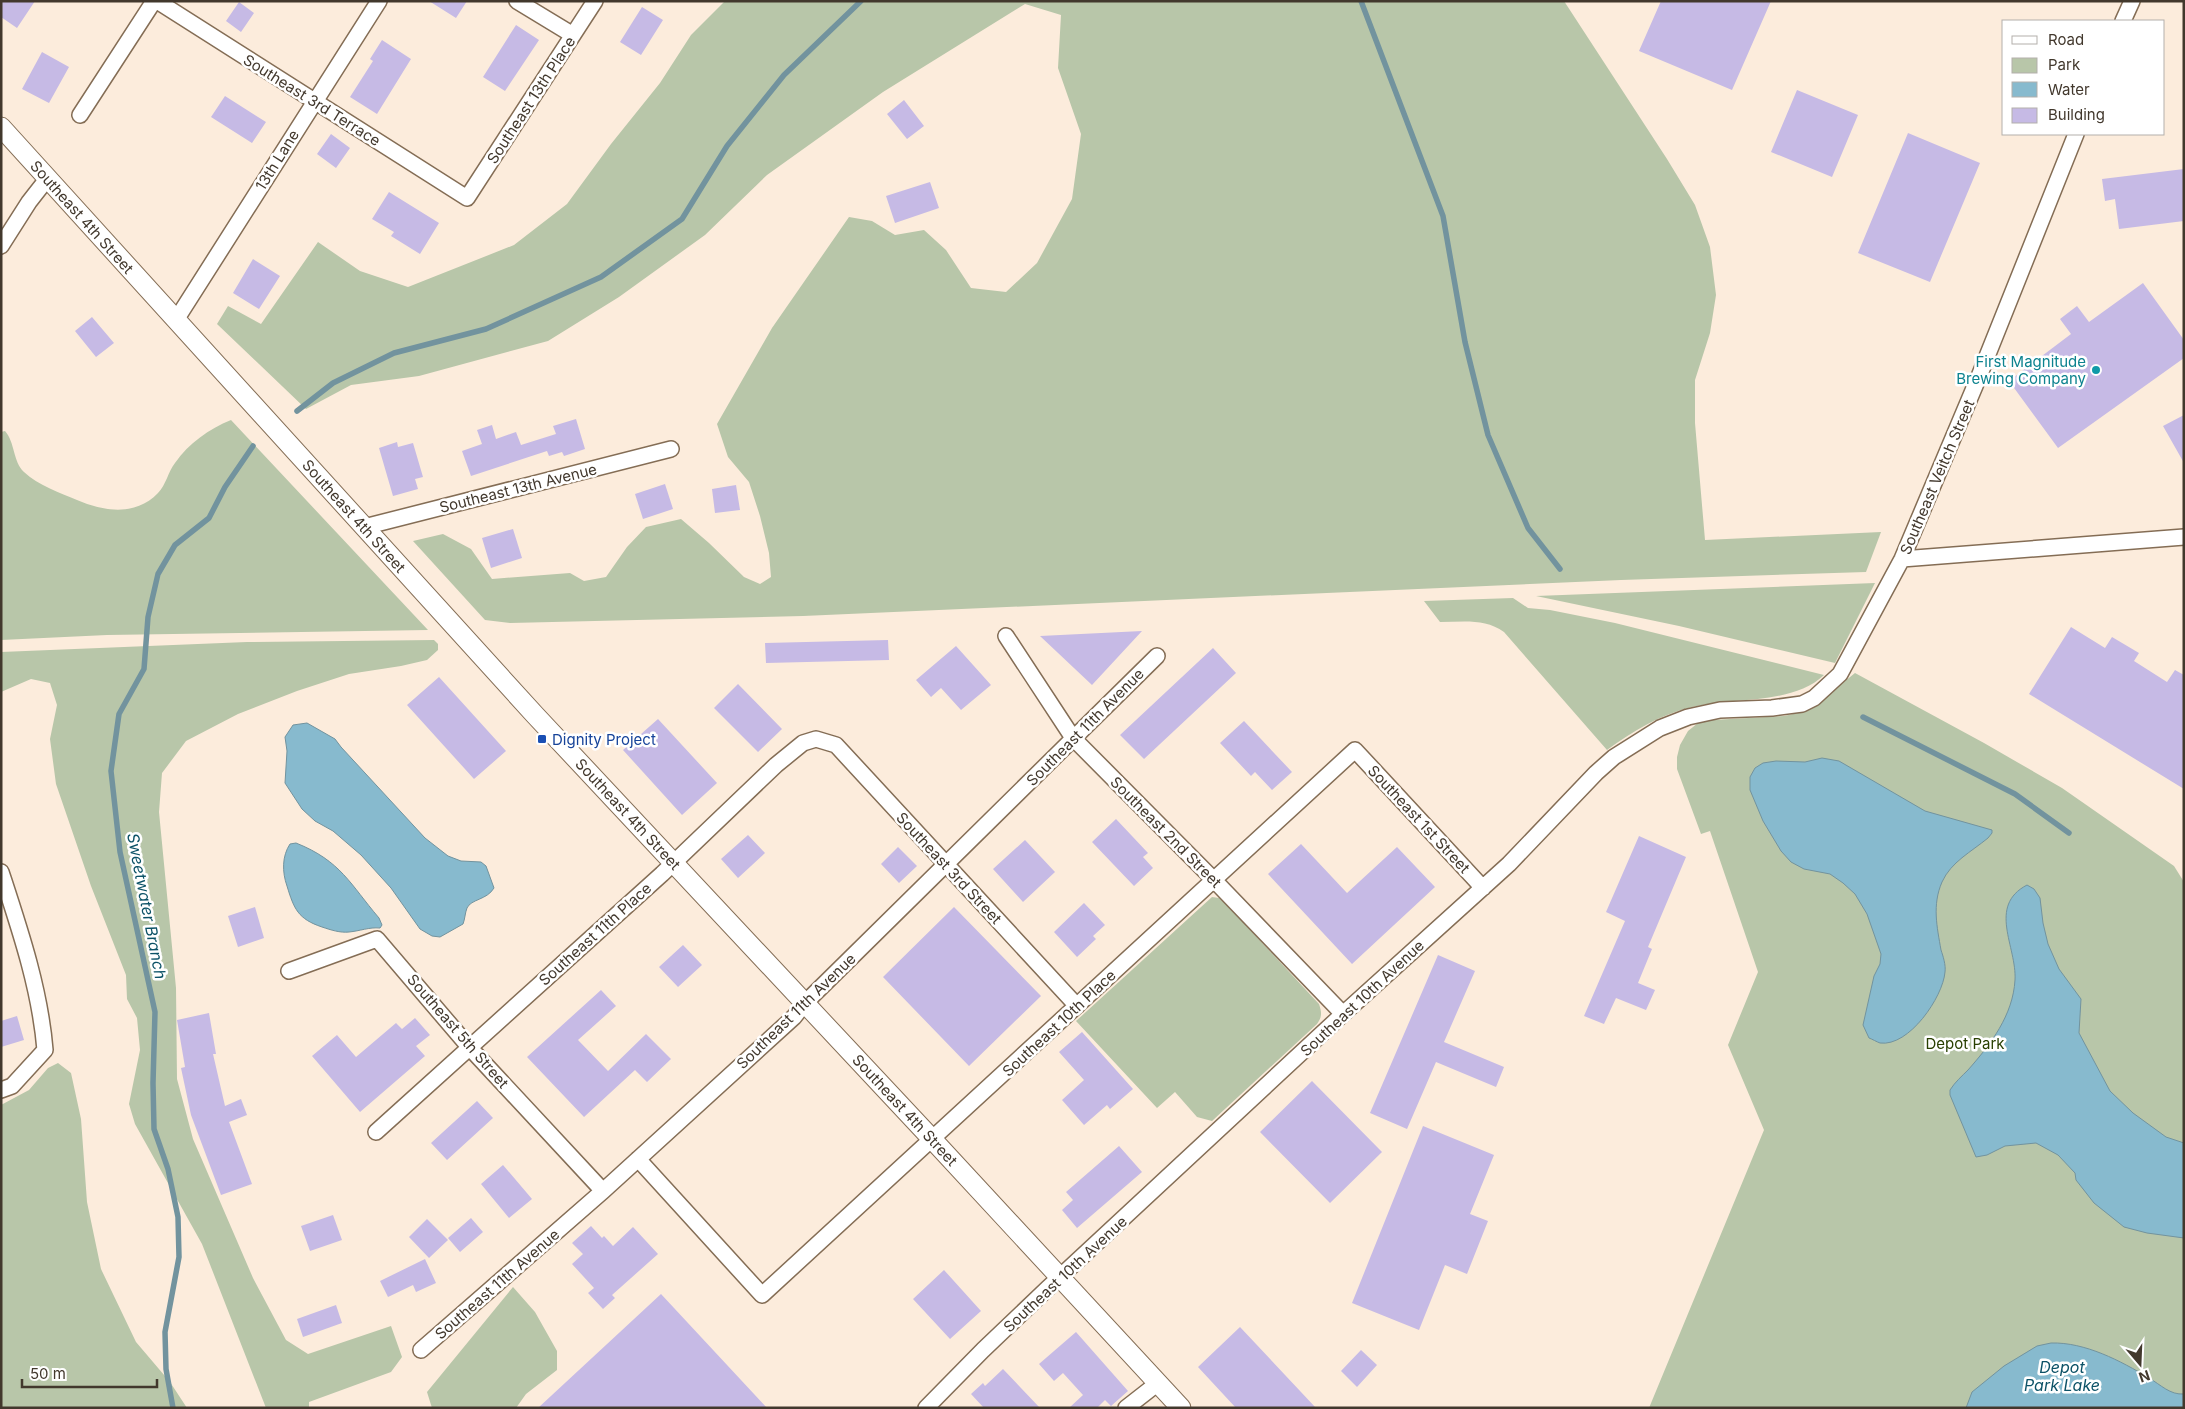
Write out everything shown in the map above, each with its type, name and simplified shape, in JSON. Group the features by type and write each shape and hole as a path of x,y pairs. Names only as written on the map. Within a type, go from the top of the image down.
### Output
{"street":[{"name":"Southeast 3rd Terrace","path":"155,1 467,198"},
{"path":"80,115 155,1"},
{"name":"13th Lane","path":"176,320 378,1"},
{"path":"517,1 573,35"},
{"name":"Southeast 13th Place","path":"467,198 595,1"},
{"path":"2123,20 2132,1"},
{"name":"Southeast 4th Street","path":"1,127 529,708 1181,1408"},
{"name":"Southeast Veitch Street","path":"1840,674 1902,559 1980,374 2076,135"},
{"path":"1,246 29,202 47,179"},
{"name":"Southeast 13th Avenue","path":"364,527 671,449"},
{"path":"1902,559 2184,537"},
{"name":"Southeast 2nd Street","path":"1006,636 1074,738 1343,1014"},
{"name":"Southeast 11th Avenue","path":"421,1350 603,1191 794,1017 805,1003 1156,656"},
{"name":"Southeast 10th Avenue","path":"926,1408 983,1350 1060,1278 1343,1014 1526,848 1596,773 1614,757 1642,738 1675,722 1706,712 1739,708 1788,707 1802,704 1814,698 1840,674"},
{"name":"Southeast 11th Place","path":"376,1132 674,862 776,765 803,743 816,739"},
{"name":"Southeast 3rd Street","path":"816,739 836,745 1077,1006"},
{"name":"Southeast 1st Street","path":"1355,750 1483,888"},
{"name":"Southeast 10th Place","path":"638,1159 762,1295 1355,750"},
{"path":"1,872 30,964 42,1018 45,1050 12,1086 1,1090"},
{"name":"Southeast 5th Street","path":"289,971 377,939 470,1048 603,1191"},
{"path":"1126,1408 1158,1383"}],"green space":[{"path":"725,1 1564,1 1695,205 1710,247 1716,295 1710,333 1695,380 1695,423 1705,540 1881,532 1866,572 1621,580 803,616 510,623 485,620 413,541 443,534 471,549 492,579 570,573 584,581 606,577 627,547 646,527 681,519 744,577 760,584 771,577 769,553 749,482 728,457 717,424 772,328 849,217 872,221 895,235 924,230 946,250 971,288 1006,292 1037,263 1072,199 1081,134 1058,68 1061,15 1025,4 883,92 767,175 705,235 619,297 548,341 419,376 351,385 306,409 217,324 228,306 261,324 318,242 360,271 408,287 514,245 567,204 611,144 660,83 691,35"},
{"path":"231,420 428,630 107,635 1,640 1,432 5,431 11,441 20,468 42,485 88,504 120,510 140,505 158,493 173,467 193,443 207,432"},
{"path":"1875,583 1835,663 1679,626 1536,596"},
{"path":"1513,598 1528,608 1550,610 1615,623 1824,675 1811,685 1779,696 1708,704 1668,714 1647,724 1607,750 1504,632 1481,623 1465,621 1440,622 1424,601"},
{"path":"434,640 438,644 438,650 427,660 349,674 297,691 238,714 186,741 162,773 159,812 176,988 177,1079 193,1139 253,1278 286,1340 308,1354 391,1326 402,1357 391,1372 309,1402 309,1408 266,1408 202,1244 135,1124 129,1104 140,1050 137,1018 127,999 126,975 91,886 56,784 50,739 57,705 50,683 31,679 1,692 1,652 247,642"},
{"name":"Depot Park","path":"1855,673 2062,788 2174,866 2184,882 2184,1408 1649,1408 1764,1130 1728,1045 1758,972 1710,831 1701,834 1677,769 1680,745 1688,731 1698,723 1712,720 1784,716 1802,712 1814,706"},
{"path":"1212,897 1219,898 1226,904 1319,1004 1321,1017 1317,1024 1212,1121 1197,1117 1175,1092 1157,1108 1076,1021"},
{"path":"58,1063 71,1073 81,1119 87,1202 101,1269 136,1342 170,1382 187,1408 1,1408 1,1105 29,1090 48,1068"},
{"path":"513,1287 535,1312 557,1351 557,1370 526,1394 516,1408 432,1408 427,1392"}],"water":[{"path":"307,723 335,739 425,838 448,856 461,861 481,862 486,866 494,888 487,895 469,905 463,924 440,937 432,936 420,929 391,888 361,855 333,831 315,821 302,809 285,783 287,751 285,737 293,725"},
{"path":"1822,758 1839,761 1925,811 1992,830 1988,838 1956,863 1942,882 1937,899 1936,916 1945,966 1943,982 1931,1007 1923,1018 1913,1029 1891,1042 1880,1043 1869,1038 1863,1025 1881,954 1867,914 1855,894 1830,874 1804,869 1791,862 1781,851 1763,821 1750,790 1750,777 1755,768 1763,763 1776,761 1805,762"},
{"path":"296,843 324,858 344,874 379,918 382,925 380,928 339,932 314,924 302,917 292,901 285,881 284,870 284,859 287,849 290,844"},
{"path":"2027,885 2034,889 2040,898 2048,944 2059,969 2081,999 2079,1033 2110,1091 2133,1113 2166,1137 2184,1143 2184,1238 2147,1233 2124,1227 2094,1203 2076,1180 2075,1173 2058,1155 2036,1143 2005,1146 1987,1155 1976,1157 1950,1095 1950,1090 1977,1060 1992,1039 2010,1005 2015,980 2006,916 2009,904 2015,894"},
{"name":"Depot Park Lake","path":"2051,1343 2090,1349 2115,1359 2170,1391 2184,1394 2184,1408 1966,1408 1972,1392 2004,1366 2037,1346"}],"building":[{"path":"1,1 35,1 17,28 1,17"},
{"path":"429,1 467,1 456,18"},
{"path":"1661,1 1771,1 1732,90 1639,51"},
{"path":"239,2 254,13 241,32 226,21"},
{"path":"642,7 663,20 641,55 620,42"},
{"path":"516,25 539,40 505,91 483,77"},
{"path":"382,40 411,59 377,114 350,97 373,61 370,59"},
{"path":"42,52 69,67 49,103 22,89"},
{"path":"1797,90 1858,115 1832,177 1771,152"},
{"path":"225,96 266,122 252,143 211,117"},
{"path":"904,100 924,126 907,139 887,114"},
{"path":"1908,133 1980,163 1930,282 1858,253"},
{"path":"331,134 350,148 336,168 317,154"},
{"path":"2184,169 2184,221 2119,229 2115,199 2105,201 2102,179"},
{"path":"930,182 939,208 895,223 886,196"},
{"path":"389,192 439,223 420,254 391,236 394,232 372,219"},
{"path":"253,259 280,276 259,309 233,293"},
{"name":"First Magnitude Brewing Company","path":"2143,283 2184,340 2184,358 2058,448 2009,381 2071,334 2060,319 2077,306 2089,322"},
{"path":"92,317 114,343 96,357 75,331"},
{"path":"2184,415 2184,463 2163,426"},
{"path":"576,419 585,449 564,456 562,452 549,456 547,451 471,476 462,451 482,444 477,430 492,425 496,439 516,432 521,445 556,434 553,426"},
{"path":"397,442 398,447 413,443 423,477 415,479 418,489 393,496 379,448"},
{"path":"665,484 673,509 643,519 635,494"},
{"path":"736,485 740,510 715,513 712,489"},
{"path":"513,529 522,558 491,568 482,538"},
{"path":"2071,627 2105,648 2112,637 2139,653 2134,661 2167,682 2175,670 2184,675 2184,789 2029,694"},
{"path":"1142,631 1092,685 1040,636"},
{"path":"888,640 889,660 766,663 765,643"},
{"path":"956,646 991,685 961,710 941,688 931,697 916,680"},
{"path":"1213,648 1236,673 1144,759 1120,735"},
{"path":"439,677 506,751 474,779 407,705"},
{"path":"738,684 782,729 758,752 714,708"},
{"path":"658,719 717,783 682,815 623,750"},
{"path":"1244,721 1292,772 1272,790 1255,772 1251,776 1220,743"},
{"path":"1116,819 1148,853 1143,857 1153,868 1134,886 1092,842"},
{"path":"748,835 765,853 738,878 721,859"},
{"path":"1639,836 1686,857 1648,947 1652,949 1638,983 1655,990 1646,1010 1616,998 1604,1024 1584,1016 1625,921 1606,912"},
{"path":"1025,840 1055,872 1023,902 993,869"},
{"path":"1301,844 1347,893 1397,847 1435,887 1352,964 1268,874"},
{"path":"898,847 917,866 899,883 881,864"},
{"path":"1084,903 1105,925 1093,936 1096,939 1077,957 1054,932"},
{"path":"255,907 264,938 238,947 228,916"},
{"path":"954,907 1041,996 969,1066 883,977"},
{"path":"683,945 702,965 678,987 659,967"},
{"path":"1438,955 1475,971 1444,1042 1504,1067 1496,1087 1436,1062 1407,1129 1370,1113"},
{"path":"601,990 616,1006 578,1040 608,1071 646,1034 671,1059 647,1082 635,1070 584,1117 527,1057"},
{"path":"209,1013 216,1054 213,1054 225,1106 241,1099 247,1115 229,1122 252,1184 221,1195 191,1115 181,1068 185,1067 177,1020"},
{"path":"17,1016 24,1040 1,1047 1,1021"},
{"path":"415,1018 430,1035 416,1046 425,1056 360,1112 312,1056 337,1035 356,1057 396,1023 402,1029"},
{"path":"1082,1032 1133,1089 1110,1109 1107,1105 1084,1125 1062,1100 1084,1080 1059,1052"},
{"path":"1312,1081 1382,1152 1330,1203 1260,1132"},
{"path":"477,1101 493,1118 447,1160 431,1143"},
{"path":"1423,1126 1494,1155 1470,1214 1488,1221 1467,1274 1445,1265 1419,1330 1352,1303"},
{"path":"1119,1146 1142,1172 1077,1228 1062,1210 1073,1200 1066,1192"},
{"path":"503,1165 532,1199 509,1218 481,1184"},
{"path":"333,1215 342,1240 310,1251 301,1226"},
{"path":"471,1218 483,1232 460,1252 448,1238"},
{"path":"427,1219 448,1240 429,1258 409,1237"},
{"path":"591,1226 613,1246 633,1227 658,1254 612,1295 615,1298 603,1309 588,1293 594,1288 572,1264 583,1254 572,1243"},
{"path":"425,1259 436,1283 416,1292 413,1285 388,1297 380,1281"},
{"path":"944,1270 981,1311 950,1339 913,1299"},
{"path":"661,1294 767,1408 538,1408"},
{"path":"336,1305 342,1323 303,1337 297,1319"},
{"path":"1240,1327 1316,1408 1236,1408 1198,1367"},
{"path":"1076,1332 1128,1391 1111,1406 1105,1400 1097,1408 1069,1408 1083,1395 1063,1373 1054,1381 1039,1364"},
{"path":"1361,1350 1377,1365 1357,1387 1341,1371"},
{"path":"1003,1369 1040,1408 984,1408 971,1394 983,1383 985,1386"}],"waterway":[{"name":"Sweetwater Branch","path":"297,411 333,383 394,353 486,329 601,277 682,219 727,146 784,75 861,1"},
{"path":"1361,1 1443,216 1465,342 1488,435 1528,528 1560,569"},
{"name":"Sweetwater Branch","path":"173,1408 166,1369 165,1332 179,1257 178,1217 168,1169 154,1129 155,1012 120,852 111,771 119,714 144,669 148,617 158,574 175,545 209,518 225,487 253,446"},
{"path":"1863,717 2015,794 2069,833"}],"place":[{"name":"First Magnitude Brewing Company","path":"2096,370"},
{"name":"Dignity Project","path":"542,739"}]}
